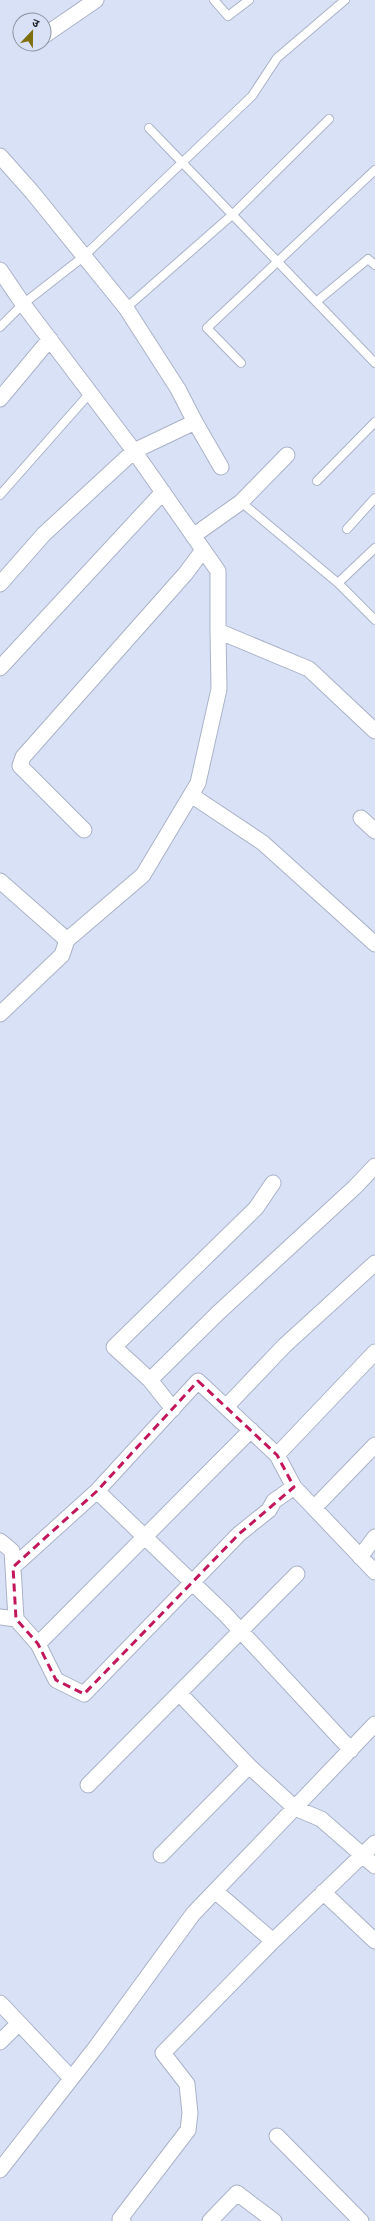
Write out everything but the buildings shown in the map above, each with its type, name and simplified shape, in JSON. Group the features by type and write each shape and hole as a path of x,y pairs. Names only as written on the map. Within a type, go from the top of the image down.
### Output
{"street":[{"path":"52,30 96,0"},
{"path":"0,156 32,192 83,257 126,308 178,389 221,467"},
{"path":"0,270 23,304 134,451 218,570 219,688 198,783 143,875 67,940 62,955 0,1014"},
{"path":"0,399 50,339"},
{"path":"0,584 44,534 134,451 195,422"},
{"path":"193,536 241,502 287,455"},
{"path":"0,668 163,492"},
{"path":"84,830 20,766 23,757 186,573 203,550"},
{"path":"218,631 309,669 374,728"},
{"path":"191,795 263,843 375,944"},
{"path":"361,818 375,831"},
{"path":"0,881 67,940"},
{"path":"150,1380 218,1313 355,1187 375,1166"},
{"path":"173,1408 150,1380 114,1347 256,1208 272,1184"},
{"path":"226,1407 284,1346 375,1263"},
{"path":"277,1455 375,1352"},
{"path":"13,1567 97,1491 198,1381 277,1455 294,1487 375,1572"},
{"path":"38,1644 251,1430"},
{"path":"314,1508 375,1445"},
{"path":"0,1541 12,1551 16,1619 38,1644 56,1680 84,1694 239,1534 269,1510 274,1501 294,1487"},
{"path":"97,1491 241,1631 351,1750"},
{"path":"360,1557 375,1537"},
{"path":"88,1785 297,1574"},
{"path":"0,1617 16,1619"},
{"path":"179,1693 249,1766 296,1808 321,1819 375,1866"},
{"path":"0,2170 71,2078 193,1914 375,1724"},
{"path":"161,1855 249,1766"},
{"path":"123,2221 120,2219 188,2130 190,2113 188,2084 163,2053 273,1941 323,1892 363,1857 375,1843"},
{"path":"215,1891 273,1941"},
{"path":"323,1892 375,1941"},
{"path":"0,2002 71,2078"},
{"path":"0,2042 19,2023"},
{"path":"276,2136 361,2221"},
{"path":"210,2221 237,2193 274,2221"}],"lane":[{"path":"214,0 228,16 249,0"},
{"path":"0,327 23,304 83,257 252,96 277,58 346,0"},
{"path":"126,308 232,214 329,119"},
{"path":"149,128 375,363"},
{"path":"241,363 207,328 278,263 375,170"},
{"path":"316,302 368,259 375,265"},
{"path":"0,495 90,393"},
{"path":"317,481 375,422"},
{"path":"347,529 375,498"},
{"path":"241,502 338,583 375,620"},
{"path":"338,583 375,548"}],"highlighted area":[{"path":"198,1381 277,1455 294,1487 239,1534 84,1694 56,1680 38,1644 16,1619 13,1567 97,1491"}]}
